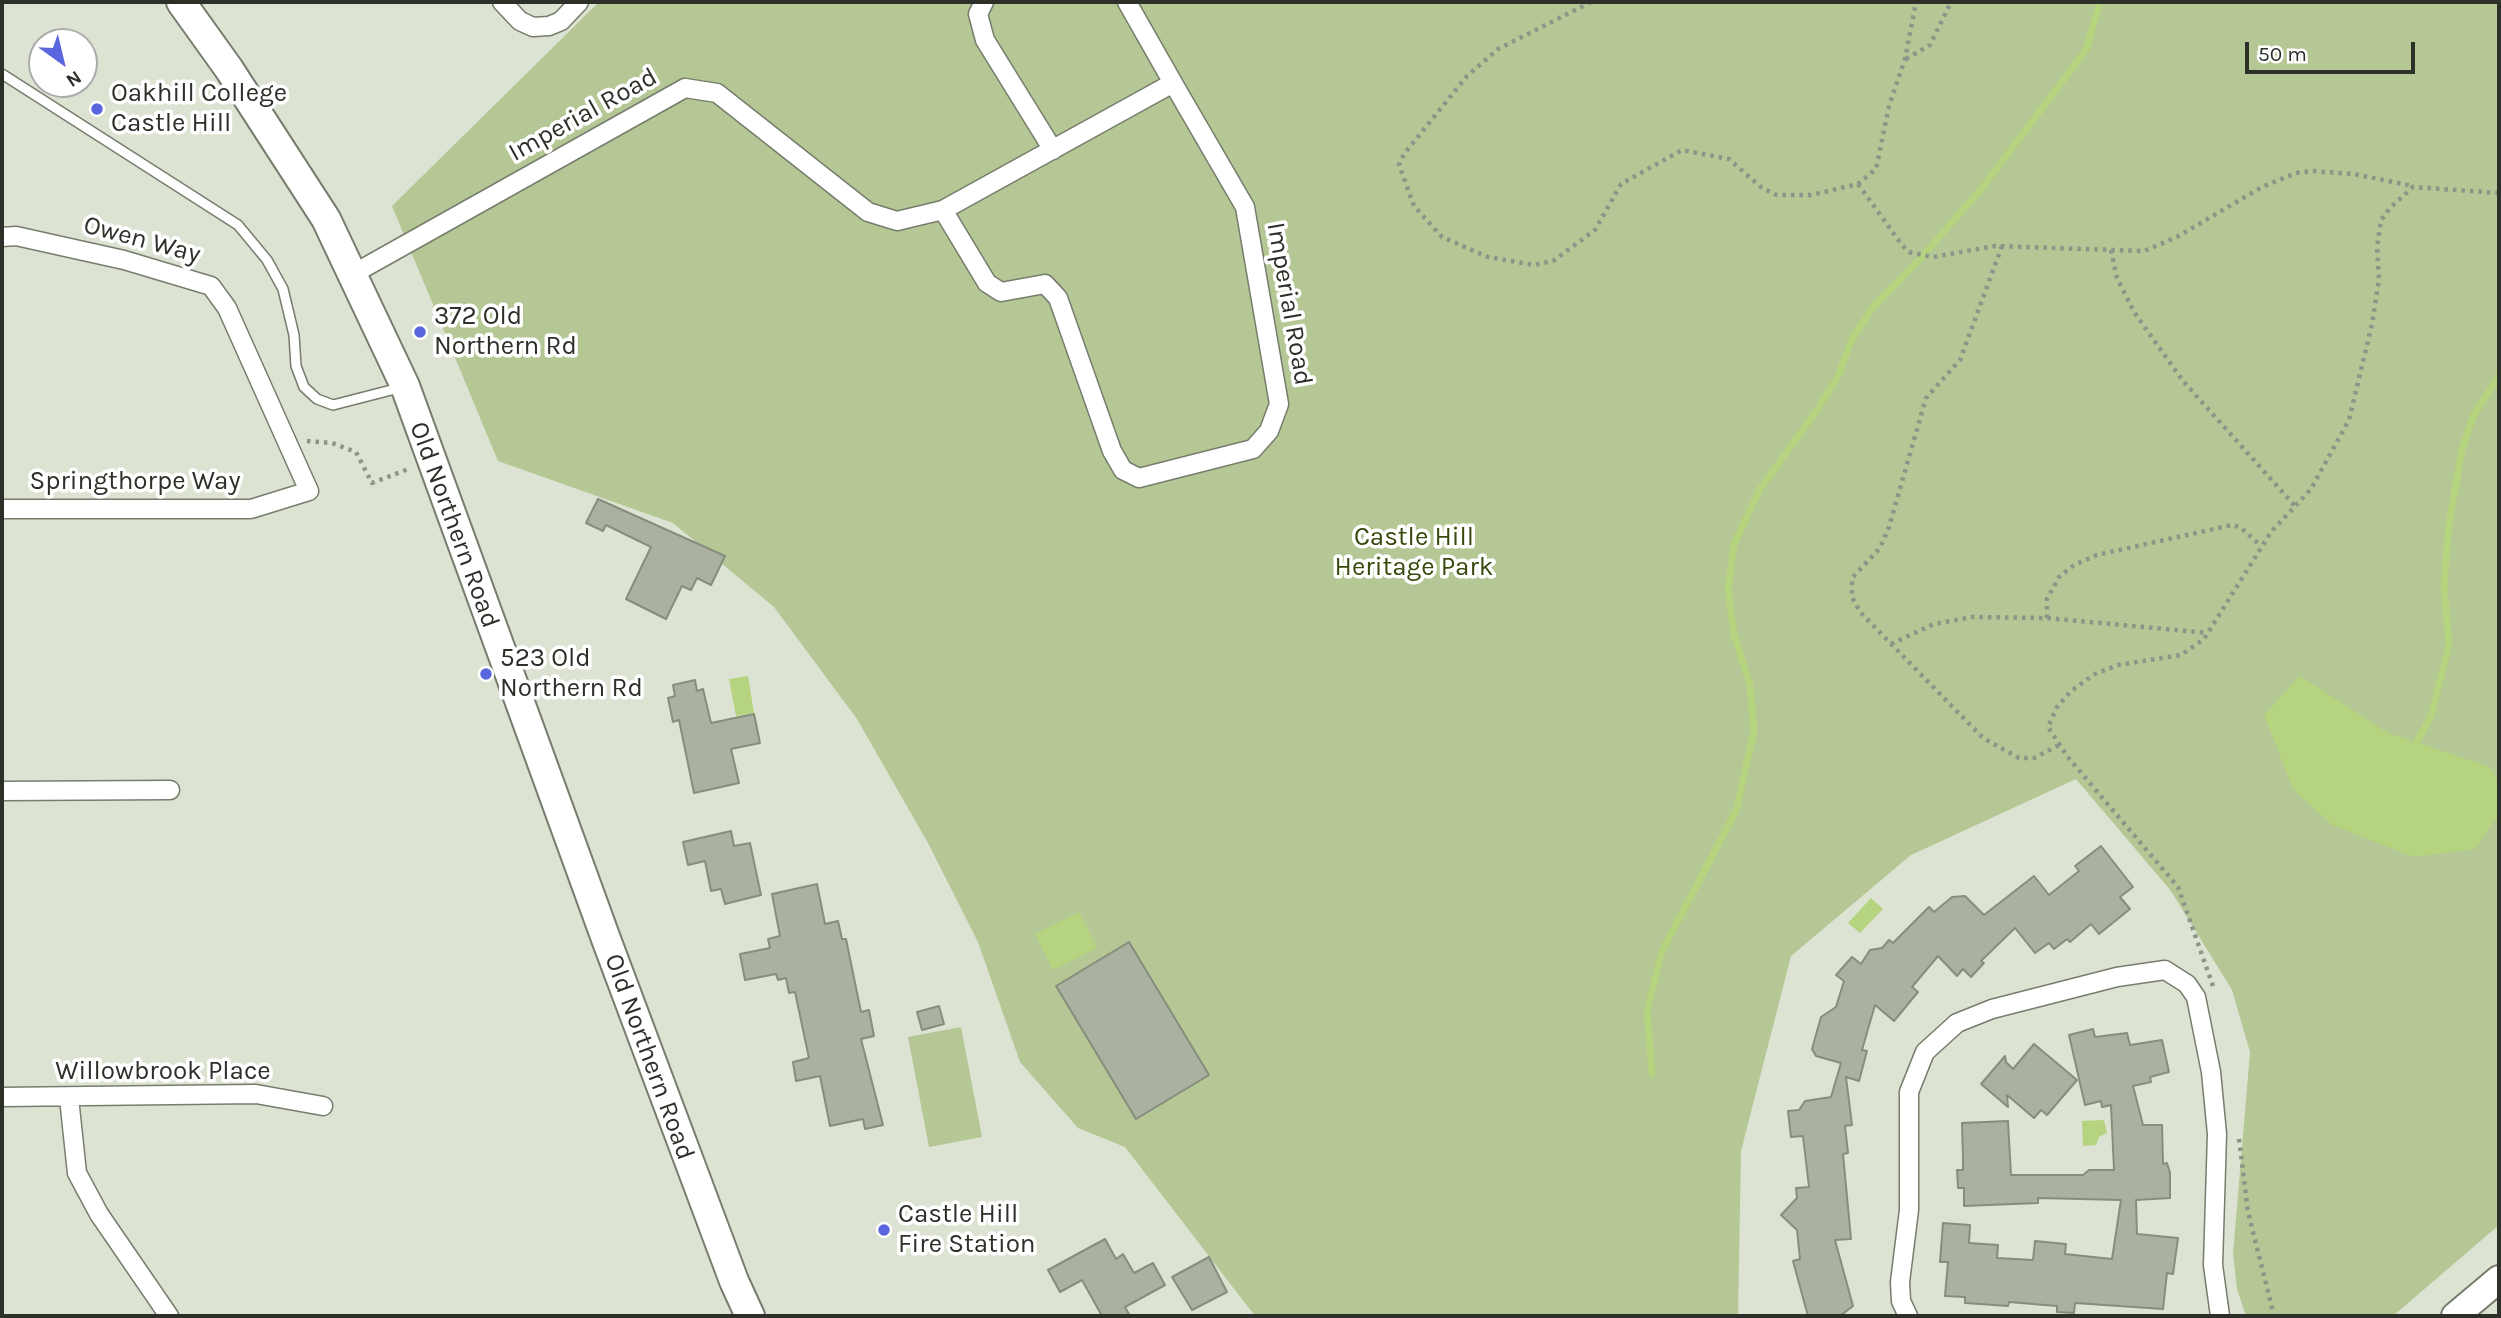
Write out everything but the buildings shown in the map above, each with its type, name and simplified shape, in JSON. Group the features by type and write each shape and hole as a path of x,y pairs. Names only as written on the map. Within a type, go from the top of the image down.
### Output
{"main road":[{"name":"Old Northern Road","path":"180,2 229,69 326,219 405,386 649,1057 734,1281 750,1316"},
{"path":"2455,1316 2499,1279"}],"street":[{"path":"502,2 520,21 533,27 550,26 561,21 579,2"},
{"path":"984,2 978,14 985,40 1052,150"},
{"path":"1127,2 1172,83"},
{"name":"Imperial Road","path":"353,274 685,88 717,93 868,212 897,222 943,210 1172,83 1245,207 1279,404 1269,431 1253,449 1139,478 1123,470 1112,451 1058,298 1045,284 1001,292 987,283 943,210"},
{"name":"Owen Way","path":"2,237 16,236 111,257 211,286 227,307 309,491"},
{"name":"Springthorpe Way","path":"2,509 251,509 309,491"},
{"path":"2,791 170,790"},
{"path":"1906,1316 1900,1282 1909,1210 1909,1092 1925,1052 1957,1023 1992,1009 2117,977 2165,970 2187,984 2196,997 2211,1072 2217,1134 2213,1265 2220,1316"},
{"name":"Willowbrook Place","path":"2,1097 256,1094 323,1106"},
{"path":"69,1098 77,1173 99,1214 169,1316"}],"lane":[{"path":"2,74 238,225 267,260 283,289 294,335 296,366 304,387 317,398 333,405 405,386"}],"path":[{"path":"1591,2 1497,49 1468,76 1404,154 1399,165 1414,206 1442,237 1488,257 1534,265 1553,261 1595,230 1621,184 1682,150 1730,159 1762,188 1777,195 1811,195 1858,184 1876,169 1889,106 1905,59 1916,2"},
{"path":"1905,59 1930,45 1951,2"},
{"path":"1858,184 1888,229 1909,252 1933,257 2002,246 2144,250 2158,245 2262,187 2296,173 2312,171 2354,174 2413,187 2499,193"},
{"path":"2216,994 2178,887 2059,745 2048,727 2057,707 2084,681 2118,665 2181,655 2208,633 2261,546 2326,464 2349,420 2372,324 2381,220 2413,187"},
{"path":"2002,246 1960,360 1926,398 1889,527 1880,548 1852,579 1852,597 1860,612 1972,728 1999,750 2019,758 2034,758 2059,745"},
{"path":"2111,250 2117,278 2134,312 2183,381 2295,506"},
{"path":"289,447 306,441 332,443 356,452 372,483 432,460"},
{"path":"2047,618 2047,599 2059,577 2074,565 2098,555 2232,525 2240,527 2261,546"},
{"path":"1891,644 1913,631 1972,617 2047,618 2208,633"},
{"path":"2238,1129 2248,1212 2274,1316"}],"green space":[{"name":"Castle Hill Heritage Park","path":"599,2 2499,2 2499,1225 2393,1316 2246,1316 2237,1289 2233,1254 2250,1052 2232,990 2171,891 2076,779 1911,855 1791,956 1741,1151 1738,1316 1255,1316 1125,1147 1078,1128 1020,1062 978,942 928,843 857,719 774,607 673,523 498,461 392,206"},
{"path":"961,1027 982,1137 929,1147 908,1037"}],"shaded area":[{"path":"748,676 754,713 736,716 729,679"},
{"path":"2300,676 2388,733 2490,767 2499,785 2499,814 2475,849 2414,857 2332,825 2293,789 2264,715"},
{"path":"1871,898 1883,909 1860,933 1848,923"},
{"path":"1079,912 1097,948 1053,970 1035,934"},
{"path":"2104,1120 2107,1133 2099,1137 2096,1145 2083,1146 2082,1121"}],"waterway":[{"path":"1652,1073 1647,1011 1662,951 1736,811 1754,731 1750,685 1734,635 1728,589 1734,544 1760,489 1838,376 1852,339 1873,307 1920,259 1982,188 2086,50 2100,2"},
{"path":"2416,743 2431,716 2449,645 2444,585 2449,523 2462,450 2473,416 2499,376"}],"place":[{"name":"Oakhill College Castle Hill","path":"97,109"},
{"name":"372 Old Northern Rd","path":"420,332"},
{"name":"523 Old Northern Rd","path":"486,674"},
{"name":"Castle Hill Fire Station","path":"884,1230"}]}
